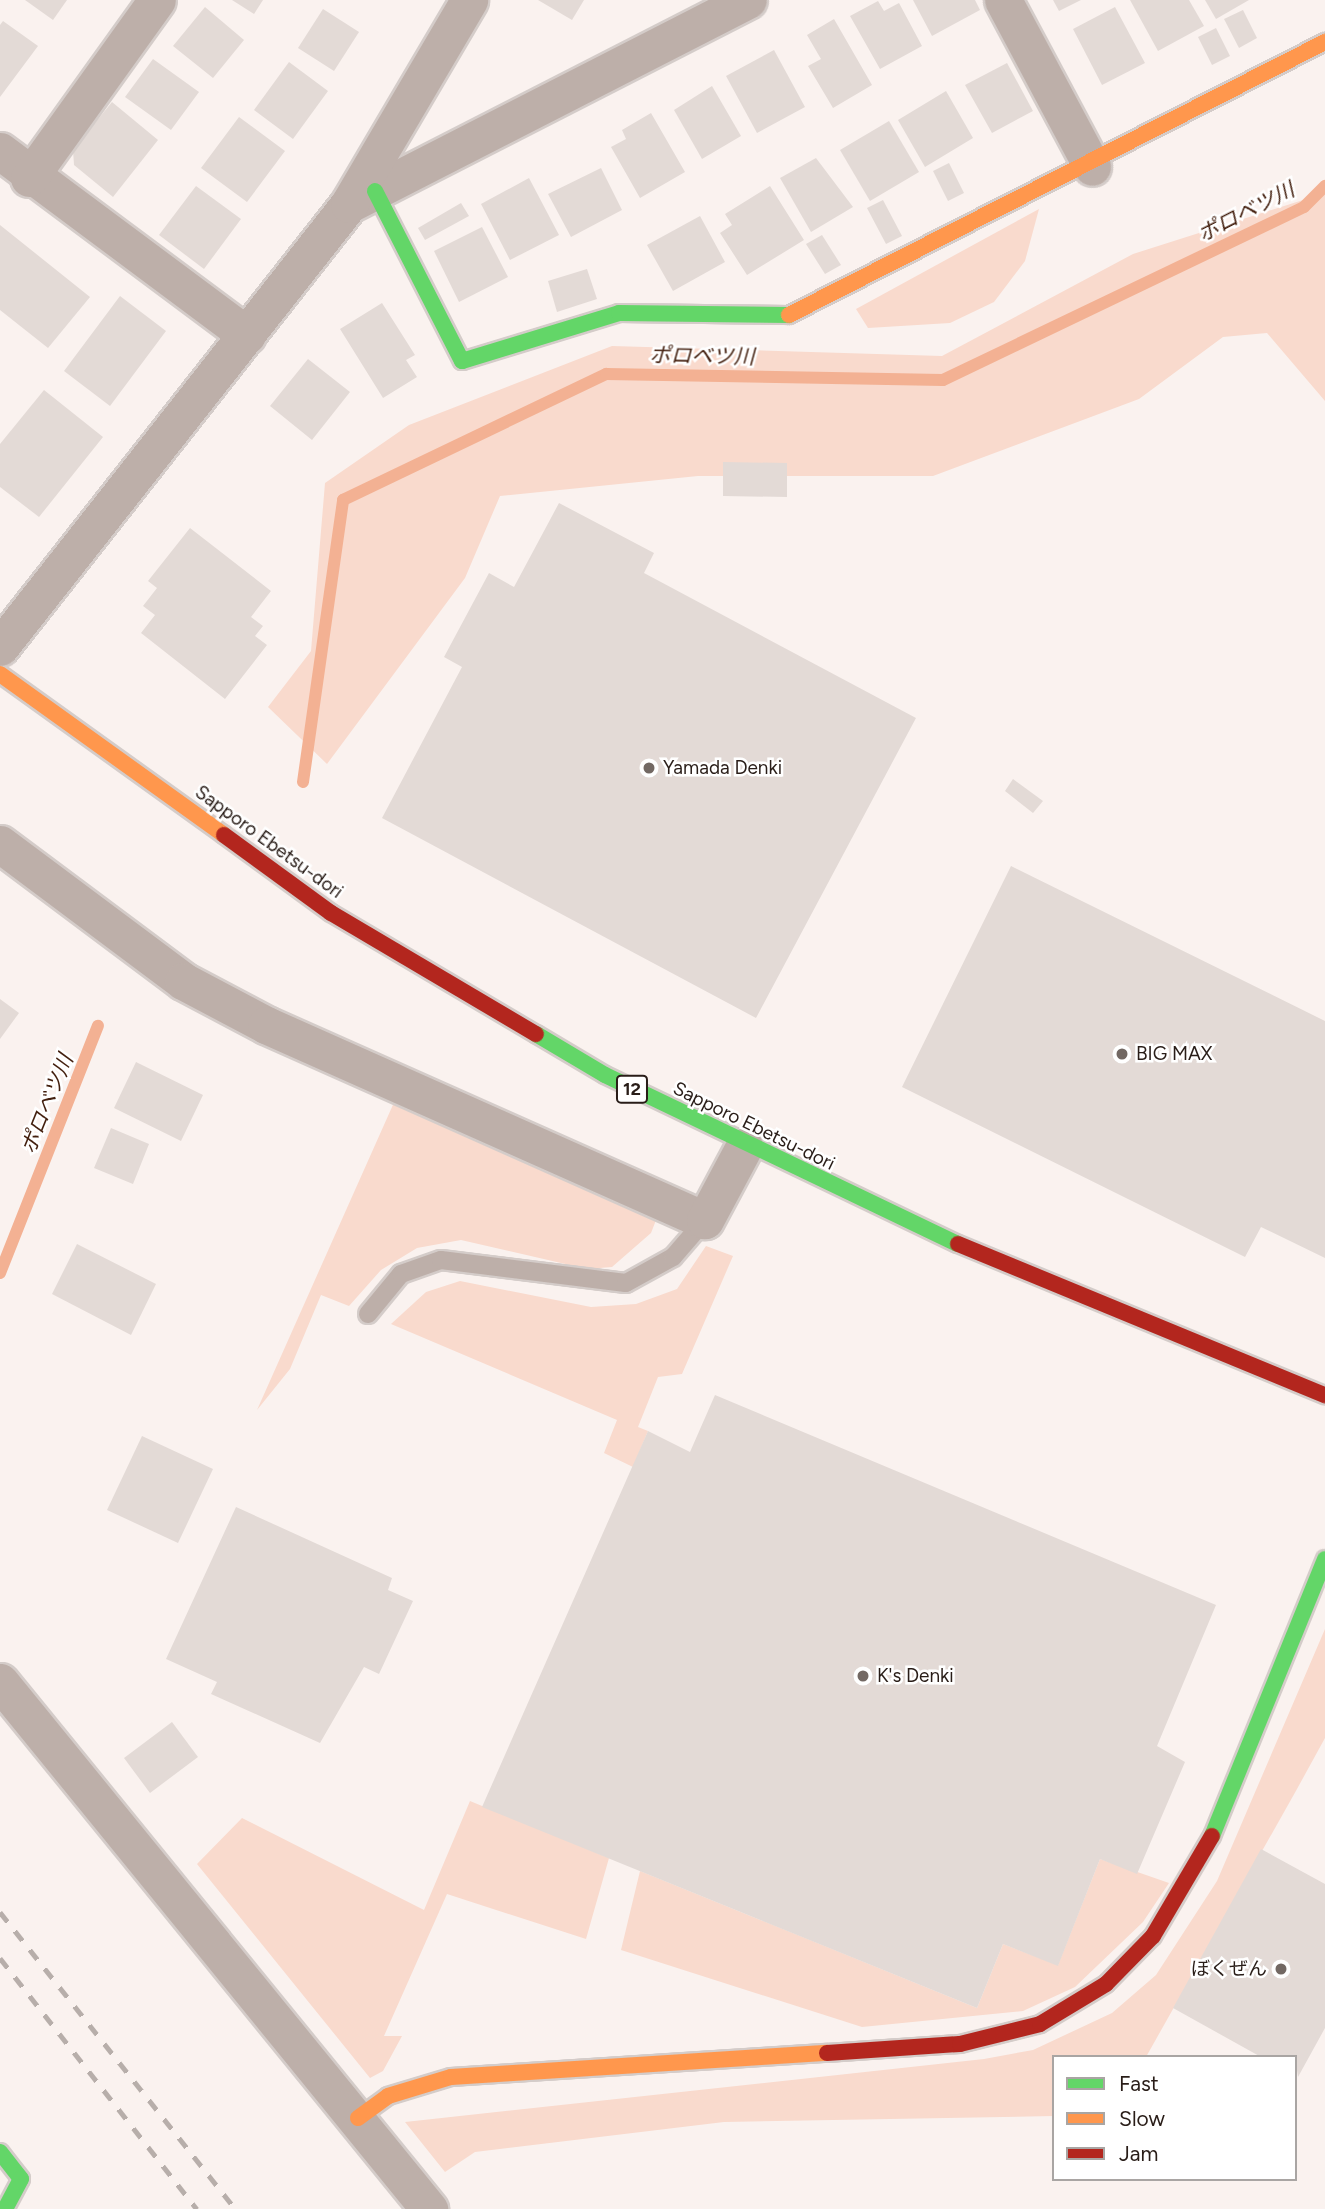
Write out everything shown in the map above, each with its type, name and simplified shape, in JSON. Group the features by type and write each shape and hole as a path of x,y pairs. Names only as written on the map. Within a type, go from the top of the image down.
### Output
{"main road":[{"path":"362,198 462,360 619,313 796,315 1092,167 1325,42"},
{"name":"Sapporo Ebetsu-dori","path":"0,674 331,914 488,1010 744,1147 901,1220 1325,1395"},
{"path":"358,2118 388,2096 451,2077 960,2044 1040,2024 1115,1974 1153,1936 1200,1864 1325,1559"},
{"path":"0,2152 21,2179 5,2209"}],"street":[{"path":"29,178 157,0"},
{"path":"0,647 247,335 362,198 469,0"},
{"path":"362,198 748,0"},
{"path":"1003,0 1092,167"},
{"path":"0,150 29,178 247,335"},
{"path":"0,844 194,987 266,1025 705,1220 744,1147"},
{"path":"0,1682 358,2118 429,2209"}],"lane":[{"path":"368,1314 401,1273 440,1260 626,1283 673,1257 705,1220"}],"shaded area":[{"path":"1325,193 1325,401 1267,333 1223,337 1139,399 933,476 698,476 500,496 465,578 327,764 268,707 311,651 325,483 409,425 612,346 942,356 1133,254"},
{"path":"1039,209 1025,261 994,302 950,323 868,328 856,309"},
{"path":"396,1098 658,1215 651,1233 612,1267 587,1269 461,1240 417,1248 381,1270 349,1306 321,1295 290,1369 257,1410"},
{"path":"706,1246 733,1256 682,1374 658,1377 638,1427 648,1431 633,1467 604,1453 617,1420 391,1324 426,1292 460,1281 591,1307 636,1304 677,1289"},
{"path":"1325,1629 1325,1738 1297,1789 1147,2055 1052,2055 1052,2116 724,2122 475,2152 445,2172 405,2122 984,2059 1033,2050 1112,2013 1156,1975 1217,1881"},
{"path":"470,1801 609,1858 586,1939 447,1894 384,2036 402,2036 383,2071 370,2078 197,1864 242,1818 424,1910"},
{"path":"1100,1859 1169,1883 1143,1922 1075,1987 1023,2011 862,2027 621,1950 640,1871 977,2008 1003,1944 1058,1965"}],"building":[{"path":"25,0 67,0 53,20"},
{"path":"232,0 263,0 254,14"},
{"path":"538,0 584,0 572,20"},
{"path":"913,0 975,0 980,10 932,36"},
{"path":"1053,0 1081,0 1059,11"},
{"path":"1130,0 1189,0 1204,26 1158,51"},
{"path":"1205,0 1249,0 1216,19"},
{"path":"878,1 884,11 899,3 922,46 880,69 850,16"},
{"path":"205,7 244,40 213,78 173,46"},
{"path":"1115,7 1145,63 1102,85 1073,29"},
{"path":"323,9 359,32 334,71 298,48"},
{"path":"1243,10 1257,38 1239,48 1224,19"},
{"path":"834,19 872,85 833,108 808,66 821,59 807,35"},
{"path":"3,21 38,46 0,97 0,25"},
{"path":"1216,28 1230,56 1212,65 1198,37"},
{"path":"774,50 805,107 757,133 726,76"},
{"path":"153,59 199,92 171,130 125,97"},
{"path":"289,62 328,91 293,139 254,110"},
{"path":"1007,63 1033,111 992,133 965,85"},
{"path":"712,86 741,136 702,159 674,110"},
{"path":"946,91 973,138 925,167 898,120"},
{"path":"112,102 158,140 113,197 74,165 73,150"},
{"path":"651,113 685,172 640,198 611,147 626,139 622,130"},
{"path":"239,117 285,151 247,202 201,168"},
{"path":"889,121 919,172 870,201 840,150"},
{"path":"816,158 853,207 811,232 780,178"},
{"path":"949,163 964,193 948,201 933,171"},
{"path":"601,168 622,210 571,237 548,194"},
{"path":"529,178 559,235 510,260 481,204"},
{"path":"196,186 241,219 204,269 159,235"},
{"path":"770,186 804,240 747,275 720,233 732,225 725,214"},
{"path":"883,200 902,236 886,244 867,208"},
{"path":"461,203 469,216 425,240 418,228"},
{"path":"700,216 725,262 673,291 647,245"},
{"path":"0,225 90,297 48,348 0,310"},
{"path":"482,227 508,277 459,302 434,251"},
{"path":"822,235 841,265 825,274 806,244"},
{"path":"587,269 597,299 557,312 548,281"},
{"path":"120,296 166,331 110,406 64,371"},
{"path":"382,303 415,355 406,360 417,377 383,398 340,329"},
{"path":"308,359 350,392 312,440 270,406"},
{"path":"44,390 103,437 39,517 0,487 0,444"},
{"path":"723,462 787,463 787,497 723,496"},
{"name":"Yamada Denki","path":"559,503 654,553 644,573 916,718 756,1018 382,818 462,667 444,657 489,573 514,587"},
{"path":"190,528 271,591 251,617 263,626 255,636 267,645 225,699 141,633 155,615 143,606 157,588 148,581"},
{"path":"1013,779 1043,801 1033,813 1005,791"},
{"name":"BIG MAX","path":"1011,866 1325,1021 1325,1258 1261,1227 1245,1257 902,1087"},
{"path":"0,999 19,1013 0,1039"},
{"path":"136,1062 203,1095 181,1141 114,1108"},
{"path":"111,1128 149,1144 133,1184 94,1168"},
{"path":"77,1244 156,1284 131,1335 52,1294"},
{"name":"K's Denki","path":"715,1395 1216,1605 1157,1746 1185,1762 1137,1874 1100,1859 1058,1966 1003,1944 977,2008 482,1807 648,1431 690,1452"},
{"path":"142,1436 213,1469 178,1543 107,1510"},
{"path":"236,1507 392,1578 388,1590 413,1601 379,1674 364,1667 320,1743 211,1694 217,1682 166,1659"},
{"path":"172,1722 198,1757 150,1793 124,1758"},
{"path":"1261,1849 1325,1884 1325,2028 1298,2077 1297,2055 1257,2055 1173,2008"}],"waterway":[{"name":"ポロベツ川","path":"303,782 343,500 606,374 943,380 1304,207 1325,186"},
{"name":"ポロベツ川","path":"0,1273 98,1026"}],"railway":[{"path":"0,1912 235,2209"},
{"path":"0,1958 197,2209"}],"traffic: fast":[{"path":"375,191 462,361 619,313 789,315"},
{"path":"536,1034 605,1075 958,1244"},
{"path":"1212,1836 1325,1559"},
{"path":"0,2152 21,2179 5,2209"}],"traffic: slow":[{"path":"789,315 1325,42"},
{"path":"0,674 224,835"},
{"path":"358,2118 388,2096 451,2077 827,2053"}],"traffic: jam":[{"path":"224,835 331,913 536,1034"},
{"path":"958,1244 1325,1395"},
{"path":"827,2053 960,2044 1040,2024 1106,1984 1153,1936 1212,1836"}],"place":[{"name":"Yamada Denki","path":"649,768"},
{"name":"BIG MAX","path":"1122,1054"},
{"name":"K's Denki","path":"863,1676"},
{"name":"ぼくぜん","path":"1281,1969"}]}
